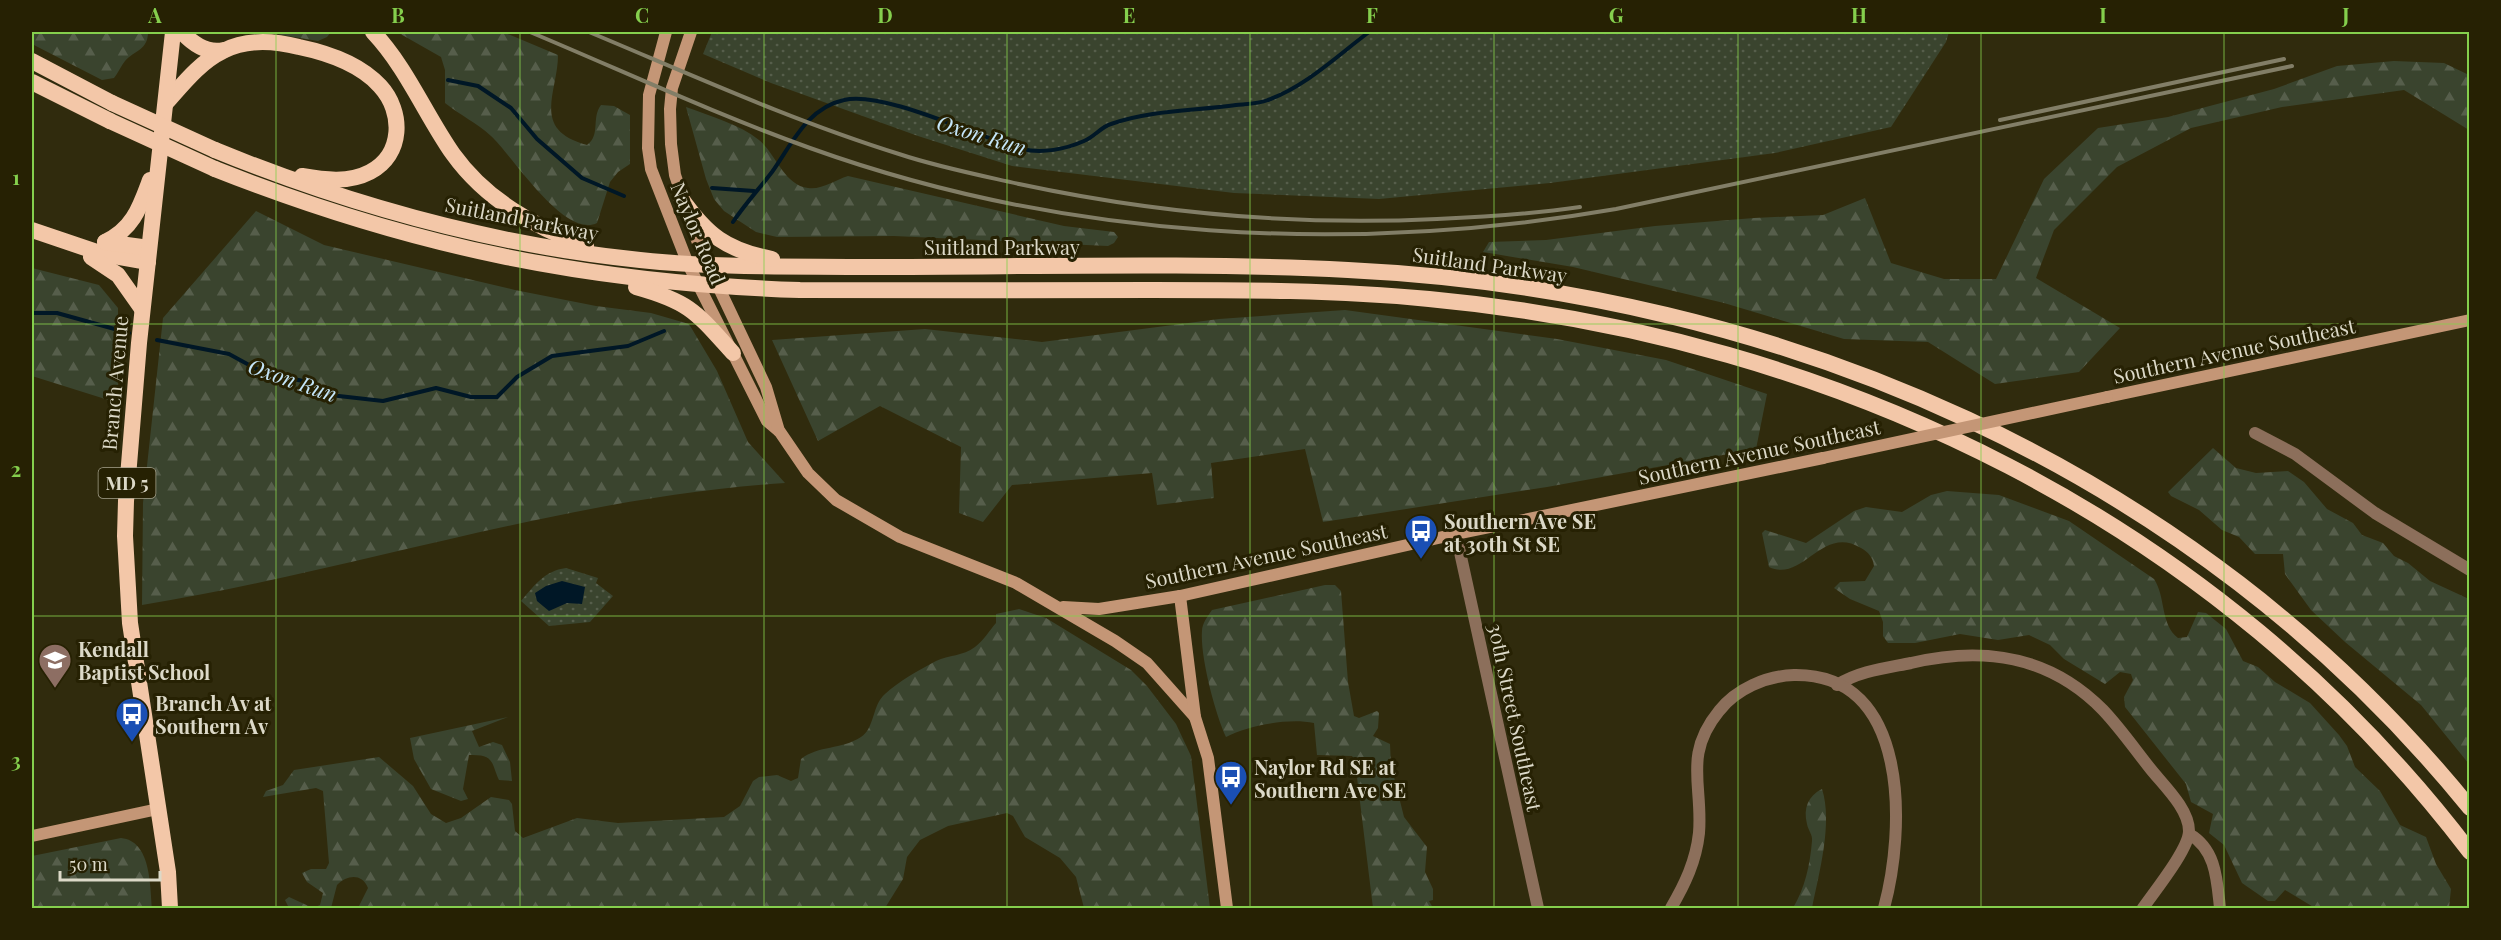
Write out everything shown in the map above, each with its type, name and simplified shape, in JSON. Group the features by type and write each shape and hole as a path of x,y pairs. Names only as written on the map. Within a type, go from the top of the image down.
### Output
{"highway":[{"name":"Branch Avenue","path":"170,909 168,872 139,689 126,572 126,501 142,309 173,32"},
{"path":"182,32 201,47 212,51 250,43 277,43 337,58 360,70 379,85 395,112 397,122 395,142 385,160 370,172 336,180 265,170"},
{"path":"373,32 397,61 454,155 475,180 527,221 612,256"},
{"path":"166,103 199,68 224,50"},
{"name":"Suitland Parkway","path":"32,61 112,103 265,170 357,202 436,224 547,248 708,265 1274,268 1383,272 1493,284 1599,301 1734,333 1854,371 1986,426 2112,495 2222,569 2293,626 2340,669 2436,768"},
{"name":"Suitland Parkway","path":"32,82 110,122 215,169 304,203 408,235 514,260 589,273 699,285 823,290 1286,291 1464,302 1576,320 1709,350 1855,396 1950,436 2087,509 2161,558 2234,611 2321,687 2367,732 2422,793 2469,852"},
{"path":"105,242 121,233 135,219 160,152"},
{"path":"681,198 703,226 726,244 745,253 814,267"},
{"path":"32,230 109,256 148,255"},
{"path":"66,243 105,242 148,255"},
{"path":"66,243 118,275 142,309"},
{"path":"589,273 667,296 685,304 702,317 733,353"},
{"path":"2436,768 2469,801"},
{"path":"2436,768 2469,808"}],"main road":[{"name":"Naylor Road","path":"666,32 649,95 648,148 651,169 688,264 767,421 780,432 808,473 836,500 900,537 1016,583 1056,605 1147,663 1195,717"},
{"name":"Naylor Road","path":"691,32 675,79 670,109 672,161 681,198 717,286 766,387 780,432"},
{"name":"Southern Avenue Southeast","path":"1056,605 1078,610 1099,609 1180,596 1456,534 2469,320"},
{"path":"1180,596 1195,717 1208,758 1227,909"},
{"path":"32,836 158,809"}],"street":[{"path":"2255,433 2295,454 2375,513 2469,570"},
{"name":"30th Street Southeast","path":"1456,534 1538,909"},
{"path":"1837,685 1854,675 1955,654 1991,655 2037,666 2079,689 2104,711 2168,791 2189,828 2209,851 2218,886 2220,909"},
{"path":"1671,909 1690,873 1697,848 1699,823 1695,765 1702,740 1714,717 1740,691 1777,678 1804,675 1837,685 1854,695 1868,709 1881,730 1890,754 1895,789 1896,835 1893,870 1884,909"},
{"path":"2143,909 2189,828"}],"green space":[{"path":"32,32 148,32 146,43 125,61 114,78 102,80 32,44"},
{"path":"222,32 331,32 327,37 318,41 270,33"},
{"path":"397,32 503,32 558,55 551,108 553,120 558,130 569,138 587,145 594,136 598,110 601,105 614,106 630,115 630,164 618,172 610,182 597,223 584,225 569,219 554,208 491,136 445,103 445,70 441,57"},
{"path":"712,32 1949,32 1946,42 1891,127 1775,153 1550,183 1379,199 1234,193 1012,166 918,136 771,83 703,54"},
{"path":"2394,61 2444,63 2469,75 2469,130 2404,90 2282,107 2191,128 2117,167 2054,230 2036,278 2120,328 2079,372 1995,384 1928,342 1844,339 1724,303 1573,267 1483,252 1489,242 1546,240 1655,226 1823,215 1865,198 1891,263 1944,279 1996,279 2044,179 2098,128 2168,117 2274,89 2337,66"},
{"path":"686,107 751,134 765,146 786,175 800,186 818,188 848,176 1064,226 1114,232 1118,237 1108,246 894,236 777,237 756,232 724,211 714,199 706,179"},
{"path":"256,211 324,245 515,290 596,306 651,313 689,324 717,371 748,442 785,483 704,491 623,503 463,536 303,573 142,605 143,503 163,318"},
{"path":"32,268 99,285 118,308 118,403 32,376"},
{"path":"1345,310 1557,339 1666,360 1767,394 1756,449 1547,487 1323,522 1305,449 1211,463 1214,498 1157,505 1152,473 1012,485 983,522 959,513 961,447 880,406 818,441 772,340 925,329 1042,342 1219,319"},
{"path":"2213,448 2236,468 2256,473 2288,471 2304,482 2327,509 2353,523 2362,535 2383,543 2394,556 2408,563 2430,581 2469,599 2469,764 2421,705 2345,642 2311,610 2285,574 2283,554 2255,554 2239,537 2222,530 2199,510 2171,496 2168,492"},
{"path":"1947,491 1999,495 2069,521 2154,579 2168,625 2178,638 2187,637 2198,612 2206,613 2226,629 2243,661 2258,667 2275,682 2310,703 2339,735 2347,746 2355,767 2380,791 2400,825 2426,837 2436,864 2451,889 2449,908 2315,908 2285,890 2275,901 2268,901 2242,883 2224,845 2209,833 2213,814 2191,802 2186,784 2125,707 2124,697 2133,680 2131,674 2120,672 2105,684 2064,659 2050,645 2029,635 1998,640 1960,634 1915,643 1888,643 1883,636 1883,622 1879,611 1850,599 1834,588 1840,582 1865,581 1874,566 1866,551 1847,543 1835,543 1792,567 1781,570 1769,567 1762,533 1765,530 1806,543 1854,511 1866,507 1902,512 1931,495"},
{"path":"566,568 598,578 596,583 613,596 590,622 549,626 521,601 546,576"},
{"path":"1325,585 1335,585 1341,591 1348,682 1354,716 1359,718 1377,711 1379,713 1378,728 1373,736 1390,744 1391,765 1404,817 1427,847 1425,872 1433,889 1433,900 1429,901 1433,908 1373,908 1355,761 1352,756 1317,755 1314,723 1293,721 1269,724 1246,729 1226,737 1217,714 1202,642 1203,625 1212,610"},
{"path":"1019,609 1046,618 1131,670 1147,686 1176,724 1191,756 1210,908 1084,908 1076,877 1060,858 1025,837 1013,816 1007,813 948,826 920,840 907,857 903,879 885,908 358,908 368,888 362,880 354,877 345,879 337,885 331,908 313,908 320,905 323,893 307,882 302,873 311,869 326,869 329,863 323,791 316,788 263,797 266,791 283,785 294,770 379,757 413,786 431,814 446,823 461,818 491,797 509,800 512,804 515,831 523,838 577,818 618,823 724,817 740,806 753,781 759,777 777,775 791,781 798,778 801,759 815,751 846,744 861,737 869,728 881,699 891,689 936,661 961,654 975,647 996,623 996,614"},
{"path":"508,717 472,731 479,747 493,742 502,745 510,762 512,781 499,780 488,758 469,755 463,789 468,799 461,801 431,789 414,759 410,738"},
{"path":"1822,789 1826,832 1812,908 1793,908 1804,884 1811,850 1812,839 1807,824 1806,808 1813,795"},
{"path":"121,838 131,841 143,855 149,877 152,908 32,908 32,856"},
{"path":"289,897 313,908 289,908 285,900"}],"water":[{"path":"562,581 585,587 582,604 567,603 549,611 537,601 535,593 546,586"}],"waterway":[{"name":"Oxon Run","path":"733,222 810,119 831,104 844,100 861,99 882,102 906,108 1022,149 1054,150 1084,141 1107,125 1126,119 1157,113 1252,104 1268,100 1308,79 1369,32"},
{"path":"448,80 478,86 511,108 537,139 582,178 624,196"},
{"path":"712,188 754,191"},
{"name":"Oxon Run","path":"32,313 57,313 129,333"},
{"name":"Oxon Run","path":"157,340 229,354 262,372 312,383 330,395 383,401 436,388 471,397 497,397 517,377 552,356 628,346 664,331"}],"railway":[{"path":"530,32 775,135 907,179 1007,203 1107,220 1209,230 1312,234 1414,232 1515,223 1616,209 2292,66"},
{"path":"589,32 743,97 859,141 944,167 1071,194 1175,210 1331,221 1473,217 1580,207"},
{"path":"2000,120 2284,59"}],"place":[{"name":"Southern Ave SE at 30th St SE","path":"1421,560"},
{"name":"Kendall Baptist School","path":"55,689"},
{"name":"Branch Av at Southern Av","path":"132,743"},
{"name":"Naylor Rd SE at Southern Ave SE","path":"1231,806"}]}
